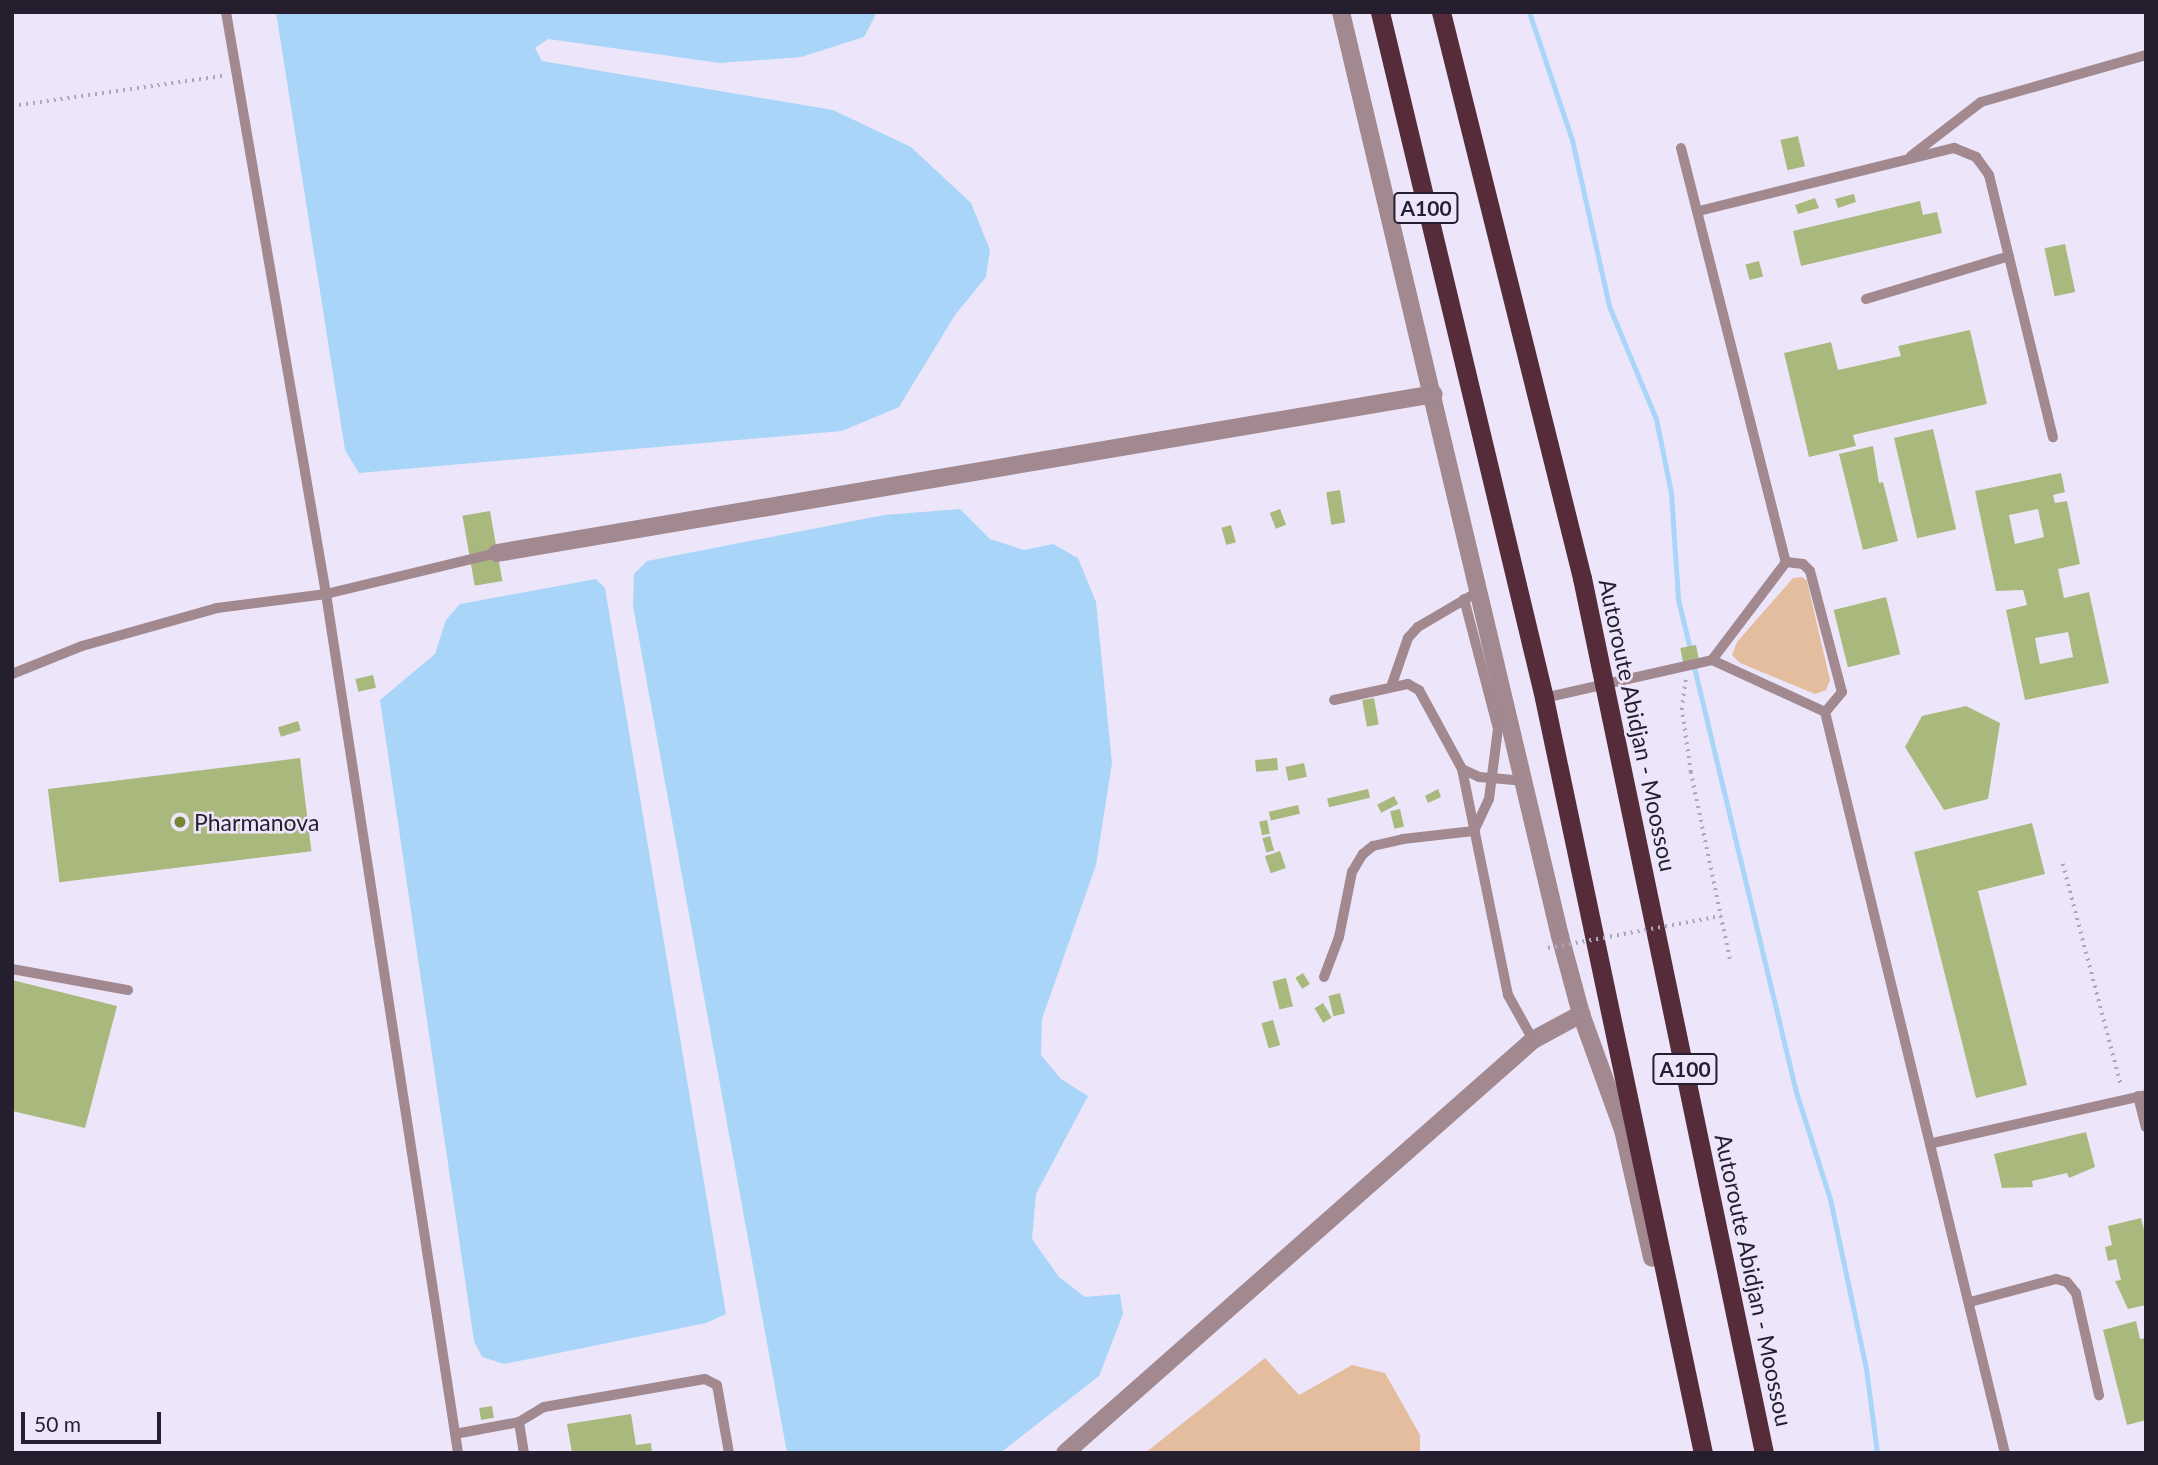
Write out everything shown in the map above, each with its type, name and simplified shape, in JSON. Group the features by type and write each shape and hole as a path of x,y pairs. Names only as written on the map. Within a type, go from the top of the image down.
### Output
{"highway":[{"name":"A100","path":"1380,12 1544,698 1703,1453"},
{"name":"Autoroute Abidjan - Moossou","path":"1441,12 1606,685 1764,1453"}],"street":[{"path":"1341,12 1434,394 1473,594 1507,704 1581,1014 1623,1130 1698,1453"},
{"path":"497,553 1434,394"},
{"path":"1065,1453 1534,1040 1581,1014"}],"lane":[{"path":"226,12 326,594 458,1453"},
{"path":"1906,160 1981,102 2146,55"},
{"path":"1681,148 1786,562"},
{"path":"1699,211 1954,148 1976,158 1989,175 2053,437"},
{"path":"1866,299 2009,256"},
{"path":"12,674 82,646 217,608 326,594 497,553"},
{"path":"1544,698 1712,660 1786,562"},
{"path":"1786,562 1803,564 1810,571 1842,692 1825,712"},
{"path":"1391,687 1408,638 1426,621 1473,594 1498,729 1494,780 1474,831"},
{"path":"1712,660 1825,712"},
{"path":"1334,700 1408,684 1419,690 1462,769 1508,995 1534,1040"},
{"path":"1498,729 1507,704"},
{"path":"1825,712 1933,1143 2005,1453"},
{"path":"1462,769 1494,780 1526,781"},
{"path":"1324,977 1339,937 1352,872 1363,854 1373,846 1393,841 1474,831"},
{"path":"12,969 128,990"},
{"path":"1933,1143 2142,1096 2146,1127"},
{"path":"1970,1302 2056,1279 2067,1282 2076,1293 2099,1395"},
{"path":"455,1434 519,1422 544,1407 705,1379 718,1385 729,1453"},
{"path":"519,1422 524,1453"}],"path":[{"path":"12,106 236,74"},
{"path":"1690,666 1682,708 1705,845 1730,960"},
{"path":"2063,864 2125,1099"},
{"path":"1548,948 1721,916"}],"shaded area":[{"path":"1802,577 1807,581 1830,680 1826,690 1815,694 1740,663 1732,655 1737,642 1793,578"},
{"path":"1265,1358 1299,1395 1352,1365 1385,1373 1420,1435 1420,1453 1145,1453"}],"water":[{"path":"276,12 877,12 864,37 801,57 720,63 548,39 535,48 542,61 833,110 911,147 971,203 990,250 986,277 955,315 899,407 842,431 359,473 345,450"},
{"path":"960,509 990,539 1024,550 1053,544 1078,558 1096,602 1112,763 1096,865 1042,1019 1041,1055 1061,1079 1088,1096 1036,1194 1032,1239 1059,1277 1085,1297 1120,1294 1123,1314 1099,1376 1000,1453 787,1453 633,606 634,574 647,561 884,515"},
{"path":"596,579 605,588 726,1314 706,1323 504,1364 482,1357 474,1341 380,700 435,654 446,620 460,604"}],"building":[{"path":"1798,136 1805,166 1787,170 1780,140"},
{"path":"1854,194 1856,202 1838,208 1835,199"},
{"path":"1815,198 1819,208 1798,214 1795,205"},
{"path":"1920,201 1923,215 1937,212 1942,233 1801,266 1793,231"},
{"path":"2065,244 2075,292 2055,296 2044,248"},
{"path":"1759,261 1763,276 1750,280 1745,265"},
{"path":"1970,330 1987,404 1853,435 1856,446 1809,457 1784,353 1831,342 1838,370 1901,356 1898,346"},
{"path":"1933,429 1956,529 1917,538 1894,438"},
{"path":"1873,446 1879,483 1883,482 1898,541 1863,550 1839,454"},
{"path":"2061,473 2065,492 2053,495 2055,503 2067,501 2080,564 2058,569 2064,598 2089,592 2109,683 2025,700 2006,610 2027,605 2023,590 1996,591 1975,491","holes":["2038,509 2044,537 2015,544 2009,515","2068,632 2073,657 2040,664 2035,638"]},
{"path":"1340,490 1345,523 1331,525 1326,492"},
{"path":"1280,509 1286,525 1276,529 1270,513"},
{"path":"490,511 502,581 475,586 462,516"},
{"path":"1231,525 1236,542 1226,545 1221,528"},
{"path":"1886,597 1900,654 1848,667 1834,610"},
{"path":"1696,645 1699,660 1683,663 1680,648"},
{"path":"373,675 376,688 358,692 355,679"},
{"path":"1374,698 1379,725 1367,727 1362,700"},
{"path":"1966,706 2000,723 1988,799 1944,810 1905,747 1922,716"},
{"path":"298,721 301,731 281,737 278,727"},
{"name":"Pharmanova","path":"300,758 311,851 59,882 48,789"},
{"path":"1277,758 1278,770 1256,772 1255,760"},
{"path":"1304,763 1307,777 1288,781 1285,767"},
{"path":"1368,789 1370,798 1329,807 1327,798"},
{"path":"1438,789 1441,797 1428,803 1425,796"},
{"path":"1394,796 1398,804 1381,813 1377,805"},
{"path":"1298,805 1300,814 1271,821 1269,812"},
{"path":"1400,809 1404,827 1394,829 1390,811"},
{"path":"1267,820 1270,834 1262,835 1259,822"},
{"path":"2032,823 2045,874 1978,891 2027,1085 1976,1098 1914,852"},
{"path":"1270,836 1274,850 1266,853 1262,838"},
{"path":"1280,851 1286,868 1271,873 1265,856"},
{"path":"1303,973 1310,984 1302,989 1295,978"},
{"path":"1286,978 1293,1006 1279,1010 1272,981"},
{"path":"12,980 117,1006 85,1128 12,1111"},
{"path":"1340,993 1345,1013 1333,1016 1328,996"},
{"path":"1323,1003 1332,1018 1323,1023 1314,1008"},
{"path":"1273,1020 1280,1045 1269,1048 1261,1023"},
{"path":"2086,1132 2095,1167 2069,1178 2067,1173 2032,1181 2033,1187 2002,1188 1994,1154"},
{"path":"2141,1218 2146,1237 2146,1305 2128,1309 2115,1281 2121,1280 2116,1259 2108,1261 2105,1247 2112,1245 2108,1226"},
{"path":"2136,1321 2140,1339 2146,1338 2146,1420 2127,1425 2103,1330"},
{"path":"492,1406 494,1418 481,1420 479,1408"},
{"path":"631,1414 636,1445 651,1443 652,1453 572,1453 567,1424"}],"waterway":[{"path":"1529,12 1572,140 1609,306 1656,419 1671,493 1678,599 1691,653"},
{"path":"1693,663 1797,1095 1830,1199 1866,1369 1877,1453"}],"place":[{"name":"Pharmanova","path":"180,822"}]}
